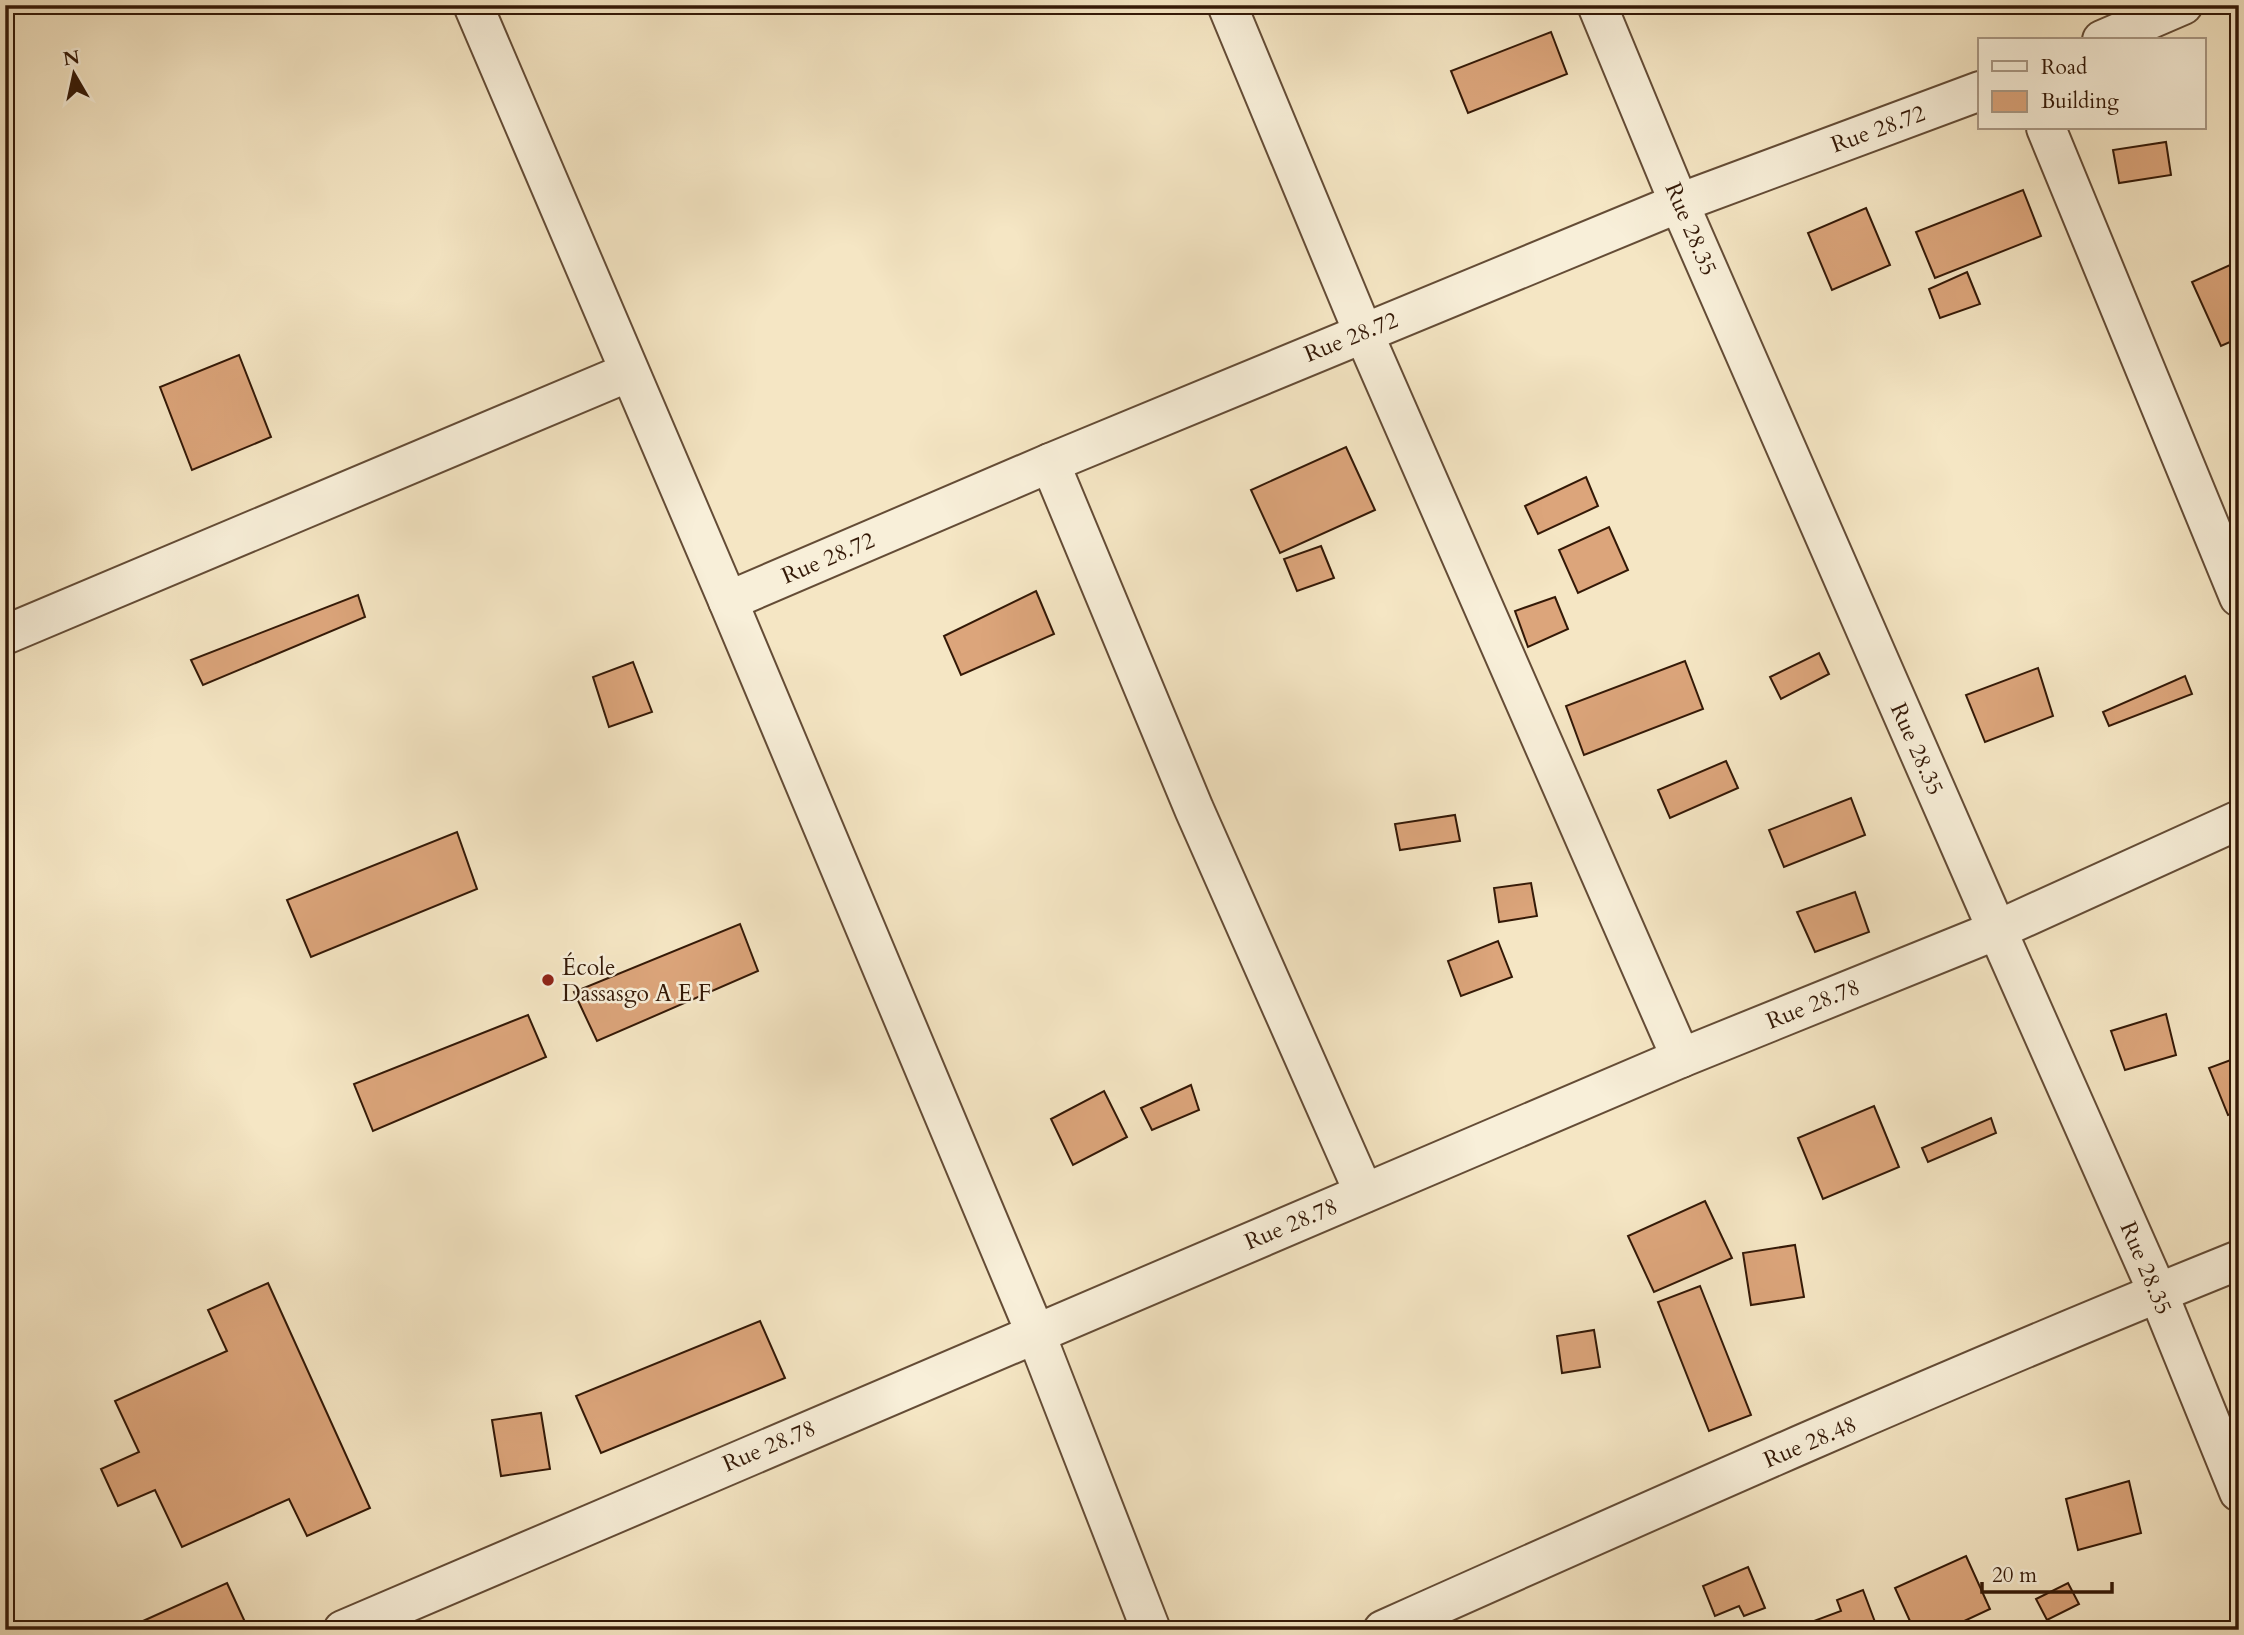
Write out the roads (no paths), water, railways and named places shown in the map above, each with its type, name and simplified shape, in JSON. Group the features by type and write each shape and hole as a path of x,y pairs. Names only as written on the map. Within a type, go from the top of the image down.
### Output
{"street":[{"path":"473,5 729,601 1035,1332 1151,1630"},
{"path":"1227,5 1363,332 1681,1058"},
{"name":"Rue 28.35","path":"1597,5 1679,203 2158,1293 2239,1492"},
{"path":"2107,38 2183,5"},
{"name":"Rue 28.72","path":"729,601 1363,332 1679,203 1978,91"},
{"path":"2047,130 2239,597"},
{"path":"5,635 629,372"},
{"path":"1050,463 1194,809 1364,1194"},
{"name":"Rue 28.78","path":"343,1630 1681,1058 1997,930 2239,820"},
{"name":"Rue 28.48","path":"1383,1630 1681,1497 2239,1260"}],"place":[{"name":"École Dassasgo A E F","path":"548,980"}]}
